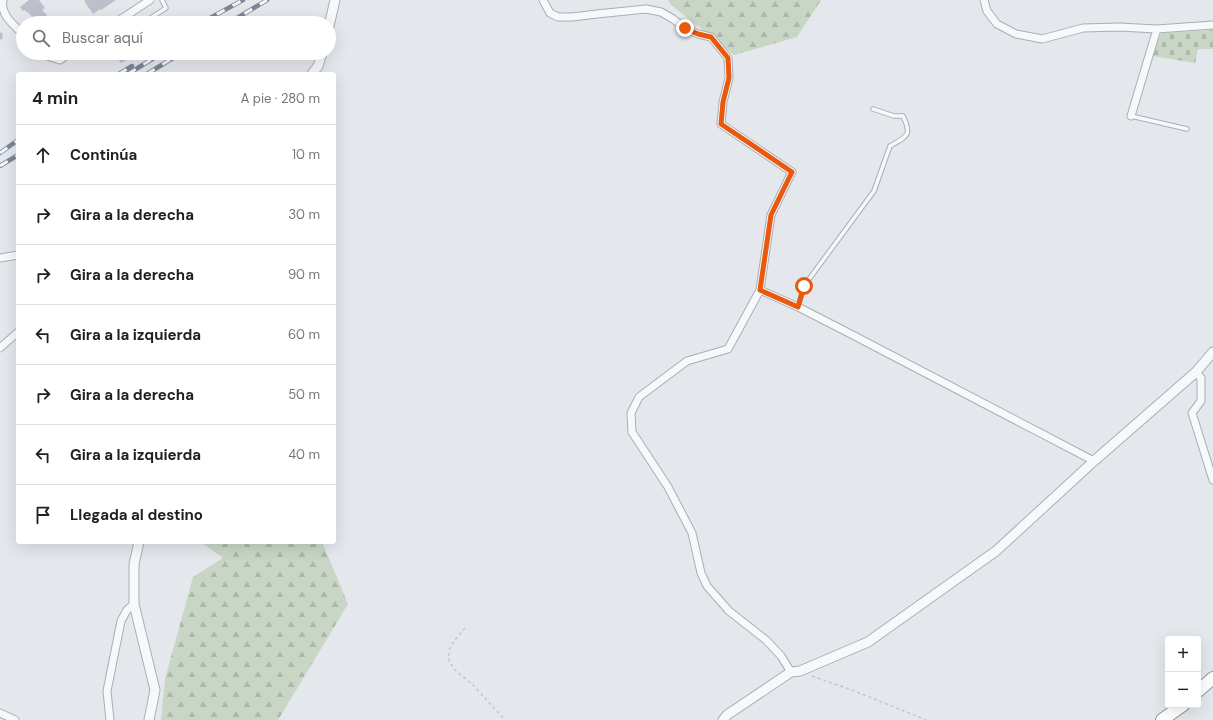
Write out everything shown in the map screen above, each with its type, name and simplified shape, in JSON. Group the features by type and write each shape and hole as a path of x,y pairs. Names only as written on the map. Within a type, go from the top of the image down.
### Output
{"highway":[{"path":"1201,688 1213,678"},
{"path":"1162,720 1179,708"}],"street":[{"path":"3,0 1,5 5,17 16,27"},
{"path":"130,16 150,0"},
{"path":"331,16 335,0"},
{"path":"543,0 550,12 558,17 572,17 646,9 661,12 685,28 698,34 711,37 728,58 729,78 723,102 721,124 792,172 771,215 760,290 728,349 687,361 639,397 631,413 632,432 668,487 692,533 701,573 707,586 729,611 766,640 795,672"},
{"path":"984,0 987,11 997,24 1016,34 1042,39 1083,28 1157,28 1213,25"},
{"path":"1131,116 1157,28"},
{"path":"314,72 320,60"},
{"path":"0,258 16,255"},
{"path":"760,290 798,307 1094,461"},
{"path":"0,348 16,334"},
{"path":"723,720 727,715 795,672 868,642 996,551 1094,461 1196,372 1213,352"},
{"path":"1196,372 1201,378 1201,401 1192,413 1213,480"},
{"path":"139,544 134,564 134,604 155,690 149,720"},
{"path":"110,720 108,691 121,621 127,610 134,604"},
{"path":"0,713 15,720"}],"lane":[{"path":"154,16 166,8 162,0"},
{"path":"798,307 804,286 874,190 890,146 907,135 908,127 903,116 894,116 873,109"},
{"path":"1131,116 1187,129"}],"path":[{"path":"465,628 454,641 449,650 449,660 455,670 472,684 505,720"},
{"path":"795,672 857,692 926,720"}],"green space":[{"path":"668,0 821,0 797,37 734,55 670,4"},
{"path":"1213,30 1213,49 1198,49 1195,63 1153,56 1161,33"},
{"path":"204,544 323,544 348,604 278,720 161,720 165,679 193,577 223,558"}],"building":[{"path":"29,0 39,0 45,8 42,10 47,15 31,16 25,10 23,11 20,7"},
{"path":"116,0 93,14 84,1"},
{"path":"0,32 3,34 2,40 0,39"},
{"path":"119,60 126,60 121,63"}],"railway":[{"path":"214,16 243,0"},
{"path":"241,16 267,0"},
{"path":"131,72 151,60"},
{"path":"150,72 170,60"},
{"path":"122,72 132,66"},
{"path":"0,153 16,141"},
{"path":"0,166 16,156"}],"route":[{"path":"685,28 698,34 711,37 728,58 729,78 723,102 721,124 792,172 771,215 760,290 798,307 804,286"}]}
